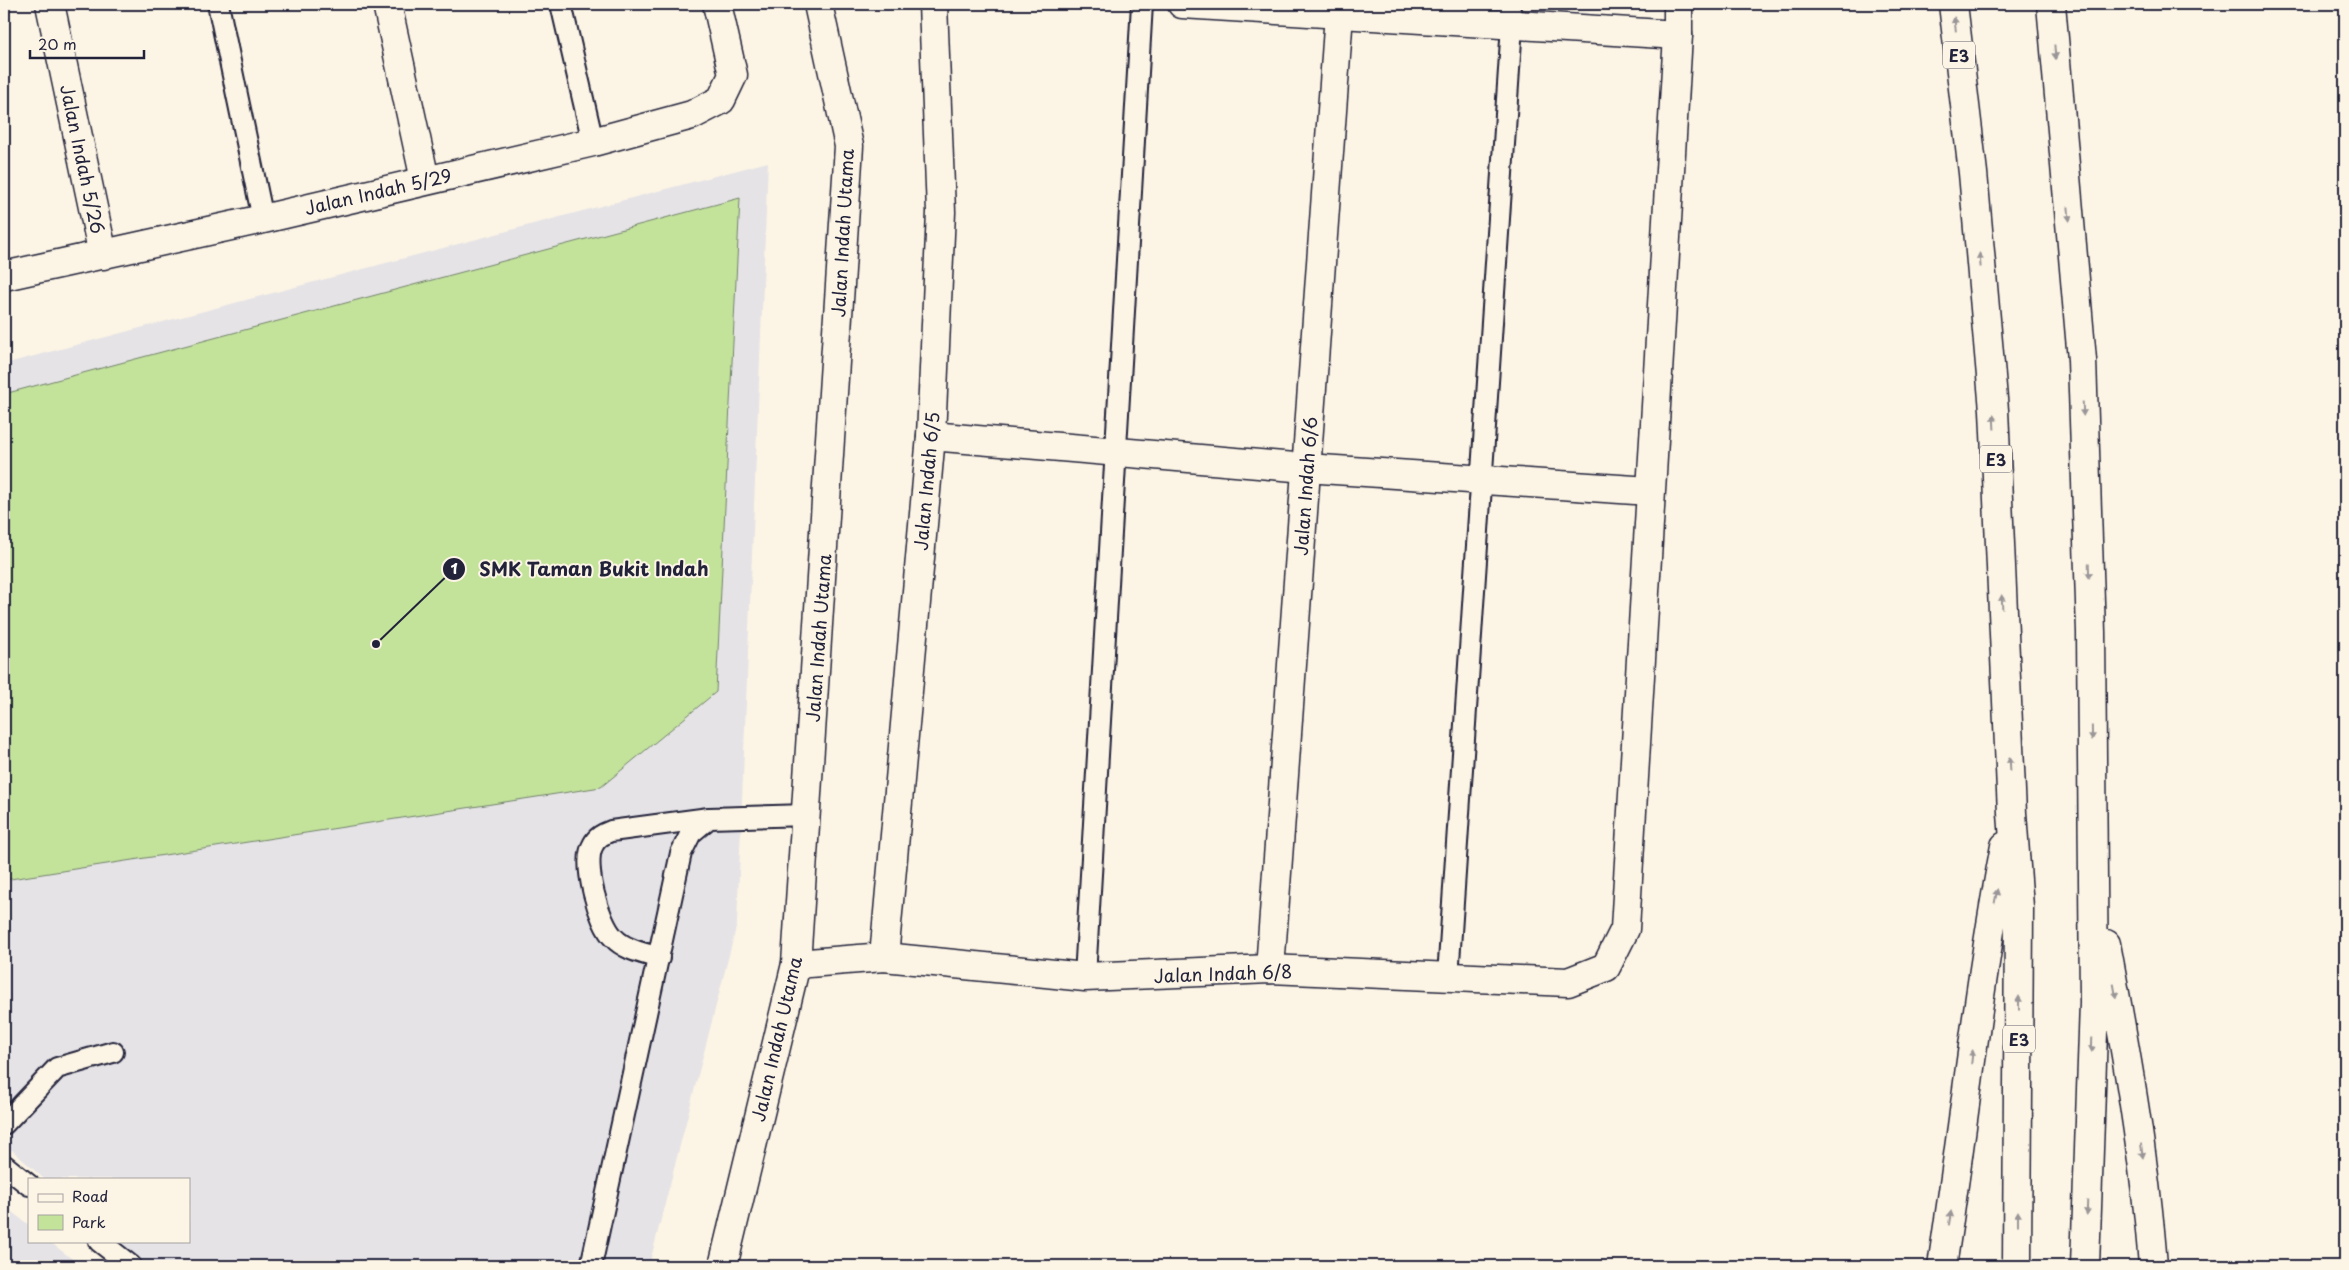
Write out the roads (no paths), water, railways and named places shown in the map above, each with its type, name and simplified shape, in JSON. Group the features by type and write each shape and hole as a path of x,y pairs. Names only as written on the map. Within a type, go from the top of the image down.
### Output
{"main road":[{"name":"Jalan Indah 5/26","path":"50,4 104,255"},
{"path":"387,4 425,180"},
{"name":"Jalan Indah 5/29","path":"4,276 263,219 594,142 692,115 721,100 733,75 717,4"},
{"name":"Jalan Indah Utama","path":"723,1266 796,964 849,146 818,4"},
{"name":"Jalan Indah 6/5","path":"884,957 931,436 941,212 933,4"},
{"path":"1182,4 1511,14 1678,35"},
{"path":"931,436 1306,468 1650,491 1678,35 1678,4"},
{"name":"E3","path":"1953,4 1973,173 1994,410 2012,813 2019,907 2017,1266"},
{"path":"2051,4 2082,360 2091,632 2094,1002 2085,1266"},
{"name":"Jalan Indah 6/6","path":"1270,969 1338,9"},
{"name":"Jalan Indah 6/8","path":"796,964 884,957 1085,977 1270,969 1568,982 1606,967 1625,929 1650,491"},
{"path":"1942,1266 1962,1142 1988,937 2012,813"},
{"path":"2094,874 2134,1093 2146,1177 2153,1266"}],"lane":[{"path":"218,4 263,219"},
{"path":"561,4 594,142"},
{"path":"1085,977 1142,4"},
{"path":"1448,977 1511,14"},
{"path":"659,958 627,948 615,940 605,928 599,914 589,854 593,844 600,836 611,831 709,818 807,815"},
{"path":"590,1266 681,853 691,833 709,818"},
{"path":"4,1124 57,1068 113,1052"},
{"path":"4,1165 28,1184"},
{"path":"101,1242 131,1266"}],"place":[{"name":"SMK Taman Bukit Indah","path":"376,644"}]}
